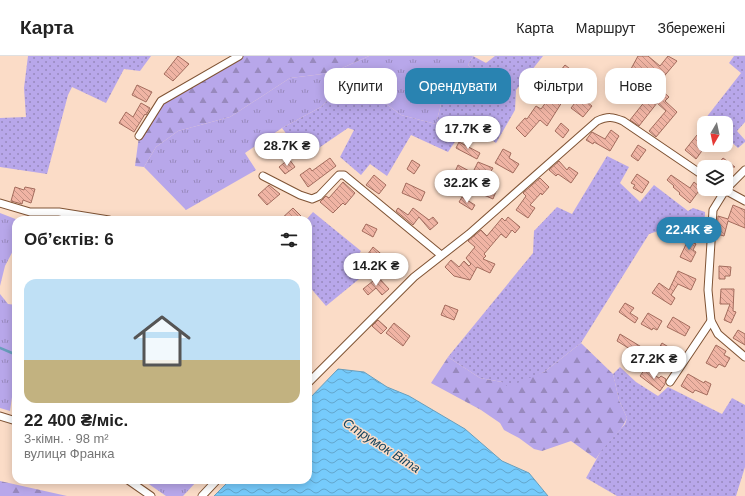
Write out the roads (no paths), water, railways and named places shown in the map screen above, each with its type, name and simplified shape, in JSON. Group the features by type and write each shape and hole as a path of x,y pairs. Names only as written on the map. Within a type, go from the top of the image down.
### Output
{"street":[{"path":"139,136 161,101 239,56"},
{"path":"312,377 414,277 440,255 469,234 590,127 605,117 612,116 623,121 697,171"},
{"path":"733,181 745,170"},
{"path":"263,176 300,196 312,199 319,196 339,175 344,175 440,255"},
{"path":"733,194 745,201"},
{"path":"721,196 713,210 708,290 711,321 718,334 745,357"},
{"path":"0,203 30,212 59,212 84,216"},
{"path":"670,382 711,321"},
{"path":"0,416 12,420"},
{"path":"134,484 151,496"},
{"path":"202,496 213,484"}],"water":[{"path":"338,369 364,372 387,387 409,396 465,429 502,461 529,473 548,496 214,496 226,484 312,484 312,396"}],"waterway":[{"name":"Струмок Віта","path":"0,348 12,353"}]}
